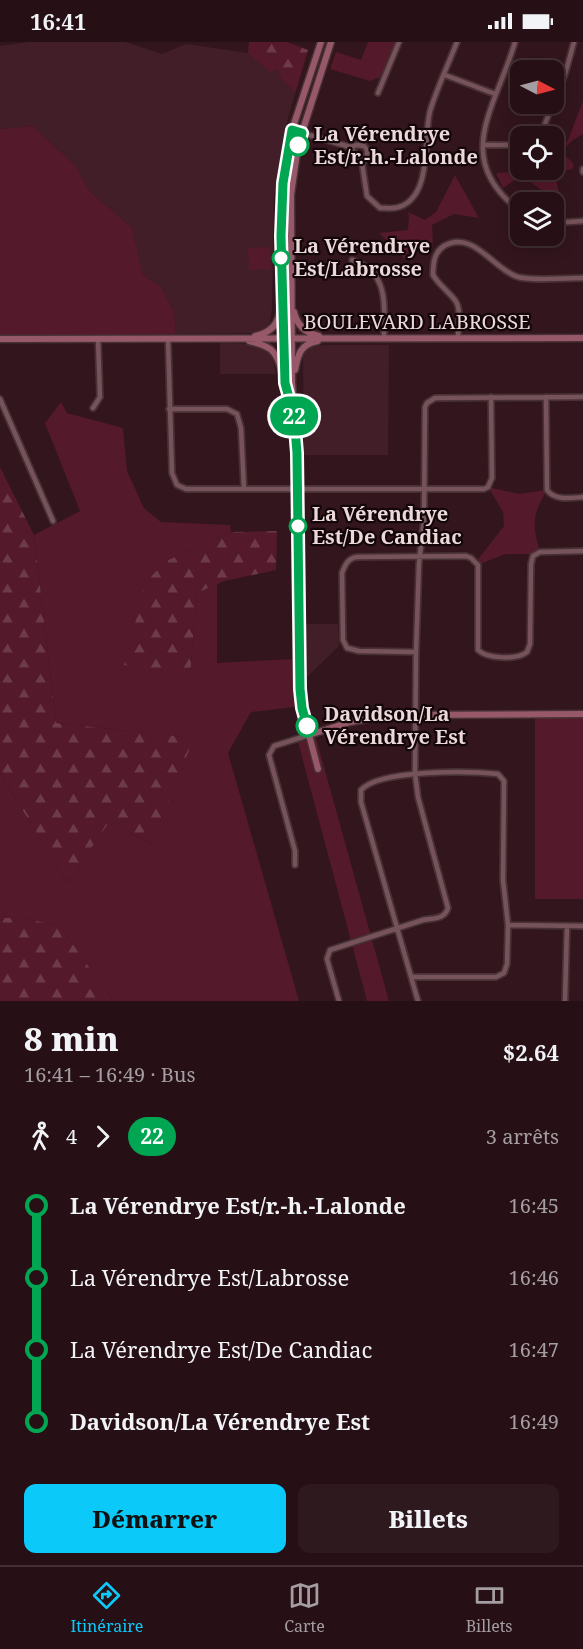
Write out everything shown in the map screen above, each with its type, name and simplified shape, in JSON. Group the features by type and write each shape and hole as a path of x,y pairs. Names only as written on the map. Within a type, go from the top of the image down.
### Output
{"main road":[{"path":"285,383 282,198 285,166 292,130 321,42"},
{"path":"318,769 302,708 300,689 298,490 292,382 291,195 295,161 302,133 331,42"},
{"path":"239,338 261,335 273,327 280,314 282,293"},
{"path":"292,298 295,319 302,328 316,336 335,339"},
{"path":"239,338 272,350 278,359 294,416"},
{"name":"BOULEVARD LABROSSE","path":"0,339 583,338"},
{"path":"292,382 303,346 312,342 335,339"},
{"path":"309,735 369,718 415,715 583,714"}],"street":[{"path":"378,93 399,42"},
{"path":"350,147 362,163 367,196 380,208 397,208 410,199 418,189 425,171 430,112 457,42"},
{"path":"510,202 502,195 487,170 483,145 484,131 495,94 515,42"},
{"path":"564,76 574,42"},
{"path":"445,75 495,94"},
{"path":"292,130 350,147 364,146 368,150 362,163"},
{"path":"483,145 510,145"},
{"path":"564,222 583,221"},
{"path":"458,338 458,308 455,301 433,275 435,257 438,251 446,245 466,243 473,246 520,278 583,278"},
{"path":"352,260 365,264 380,282 384,300 384,339"},
{"path":"93,408 100,397 98,339"},
{"path":"168,339 172,473 176,484 186,489 476,490 489,487 492,478 491,397"},
{"path":"546,397 547,490 549,494 556,497 583,497"},
{"path":"339,1001 328,963 327,954 330,950 423,920 438,918 445,914 448,908 417,797 415,773 416,652 424,519 424,413 427,403 435,398 583,397"},
{"path":"0,399 53,520"},
{"path":"169,409 227,409 237,414 241,428 244,489"},
{"path":"416,652 359,651 347,648 343,640 342,573 344,566 353,558 466,556 476,562 478,565 478,650 484,655 517,657 527,652 530,644 533,556 540,552 583,551"},
{"path":"295,865 295,851 269,755 274,746 309,735"},
{"path":"412,977 501,975 505,971 508,926 503,880 503,778 498,774 405,774 368,784 360,793 418,1001"},
{"path":"508,926 583,926"},
{"path":"566,1001 567,926"}],"shaded area":[{"path":"29,42 125,42 162,54 186,44 248,53 270,72 275,69 279,71 281,79 295,94 285,129 274,195 272,308 270,323 266,329 260,333 176,334 174,312 161,286 143,275 132,227 90,192 76,166 33,126 0,129 0,46"},
{"path":"220,343 262,344 272,356 276,374 220,374"},
{"path":"389,345 388,455 304,455 303,353 312,346"},
{"path":"304,624 338,624 339,646 306,678"}],"green space":[{"path":"249,42 287,42 308,50 295,94 281,79 279,71 275,69 271,73 248,53"},
{"path":"368,42 395,42 381,77 370,81 330,69 336,52 361,60"},
{"path":"583,101 583,134 564,148"},
{"path":"33,126 76,166 90,192 132,227 143,275 161,286 174,312 176,334 0,337 0,129"},
{"path":"564,154 574,164 572,169 564,171"},
{"path":"510,172 510,180 515,180 503,188 496,173"},
{"path":"455,175 479,218 454,214 432,225 433,243 412,240 405,259 379,233 408,230 408,212 425,220 436,212"},
{"path":"528,180 556,180 559,192 547,192"},
{"path":"270,247 271,269 249,270 248,248"},
{"path":"61,402 67,413 123,428 127,471 144,508 161,522 230,525 231,532 166,561 190,676 197,593 217,584 217,663 292,659 295,707 251,712 228,753 299,1001 113,1001 60,926 23,918 0,918 0,773 67,883 110,821 151,844 193,738 56,723 34,535 80,511 45,423"},
{"path":"0,467 34,535 56,723 194,738 151,844 110,821 67,883 0,773"},
{"path":"488,487 519,494 547,490 538,507 535,520 540,552 505,554 478,565 476,562 504,526 503,512"},
{"path":"277,531 276,570 224,581 197,593 190,676 124,665 146,582 166,561 231,532"},
{"path":"535,714 583,714 583,899 535,899"},
{"path":"316,738 389,1001 367,1001 298,742"},
{"path":"0,918 23,918 60,926 113,1001 0,1001"}],"bus line":[{"name":"22","path":"298,145 302,133 292,130 283,183 281,236 285,383 294,416 297,453 300,689 307,726"}],"place":[{"name":"La Vérendrye Est/r.-h.-Lalonde","path":"298,145"},
{"name":"La Vérendrye Est/Labrosse","path":"281,258"},
{"name":"La Vérendrye Est/De Candiac","path":"298,526"},
{"name":"Davidson/La Vérendrye Est","path":"307,726"}]}
